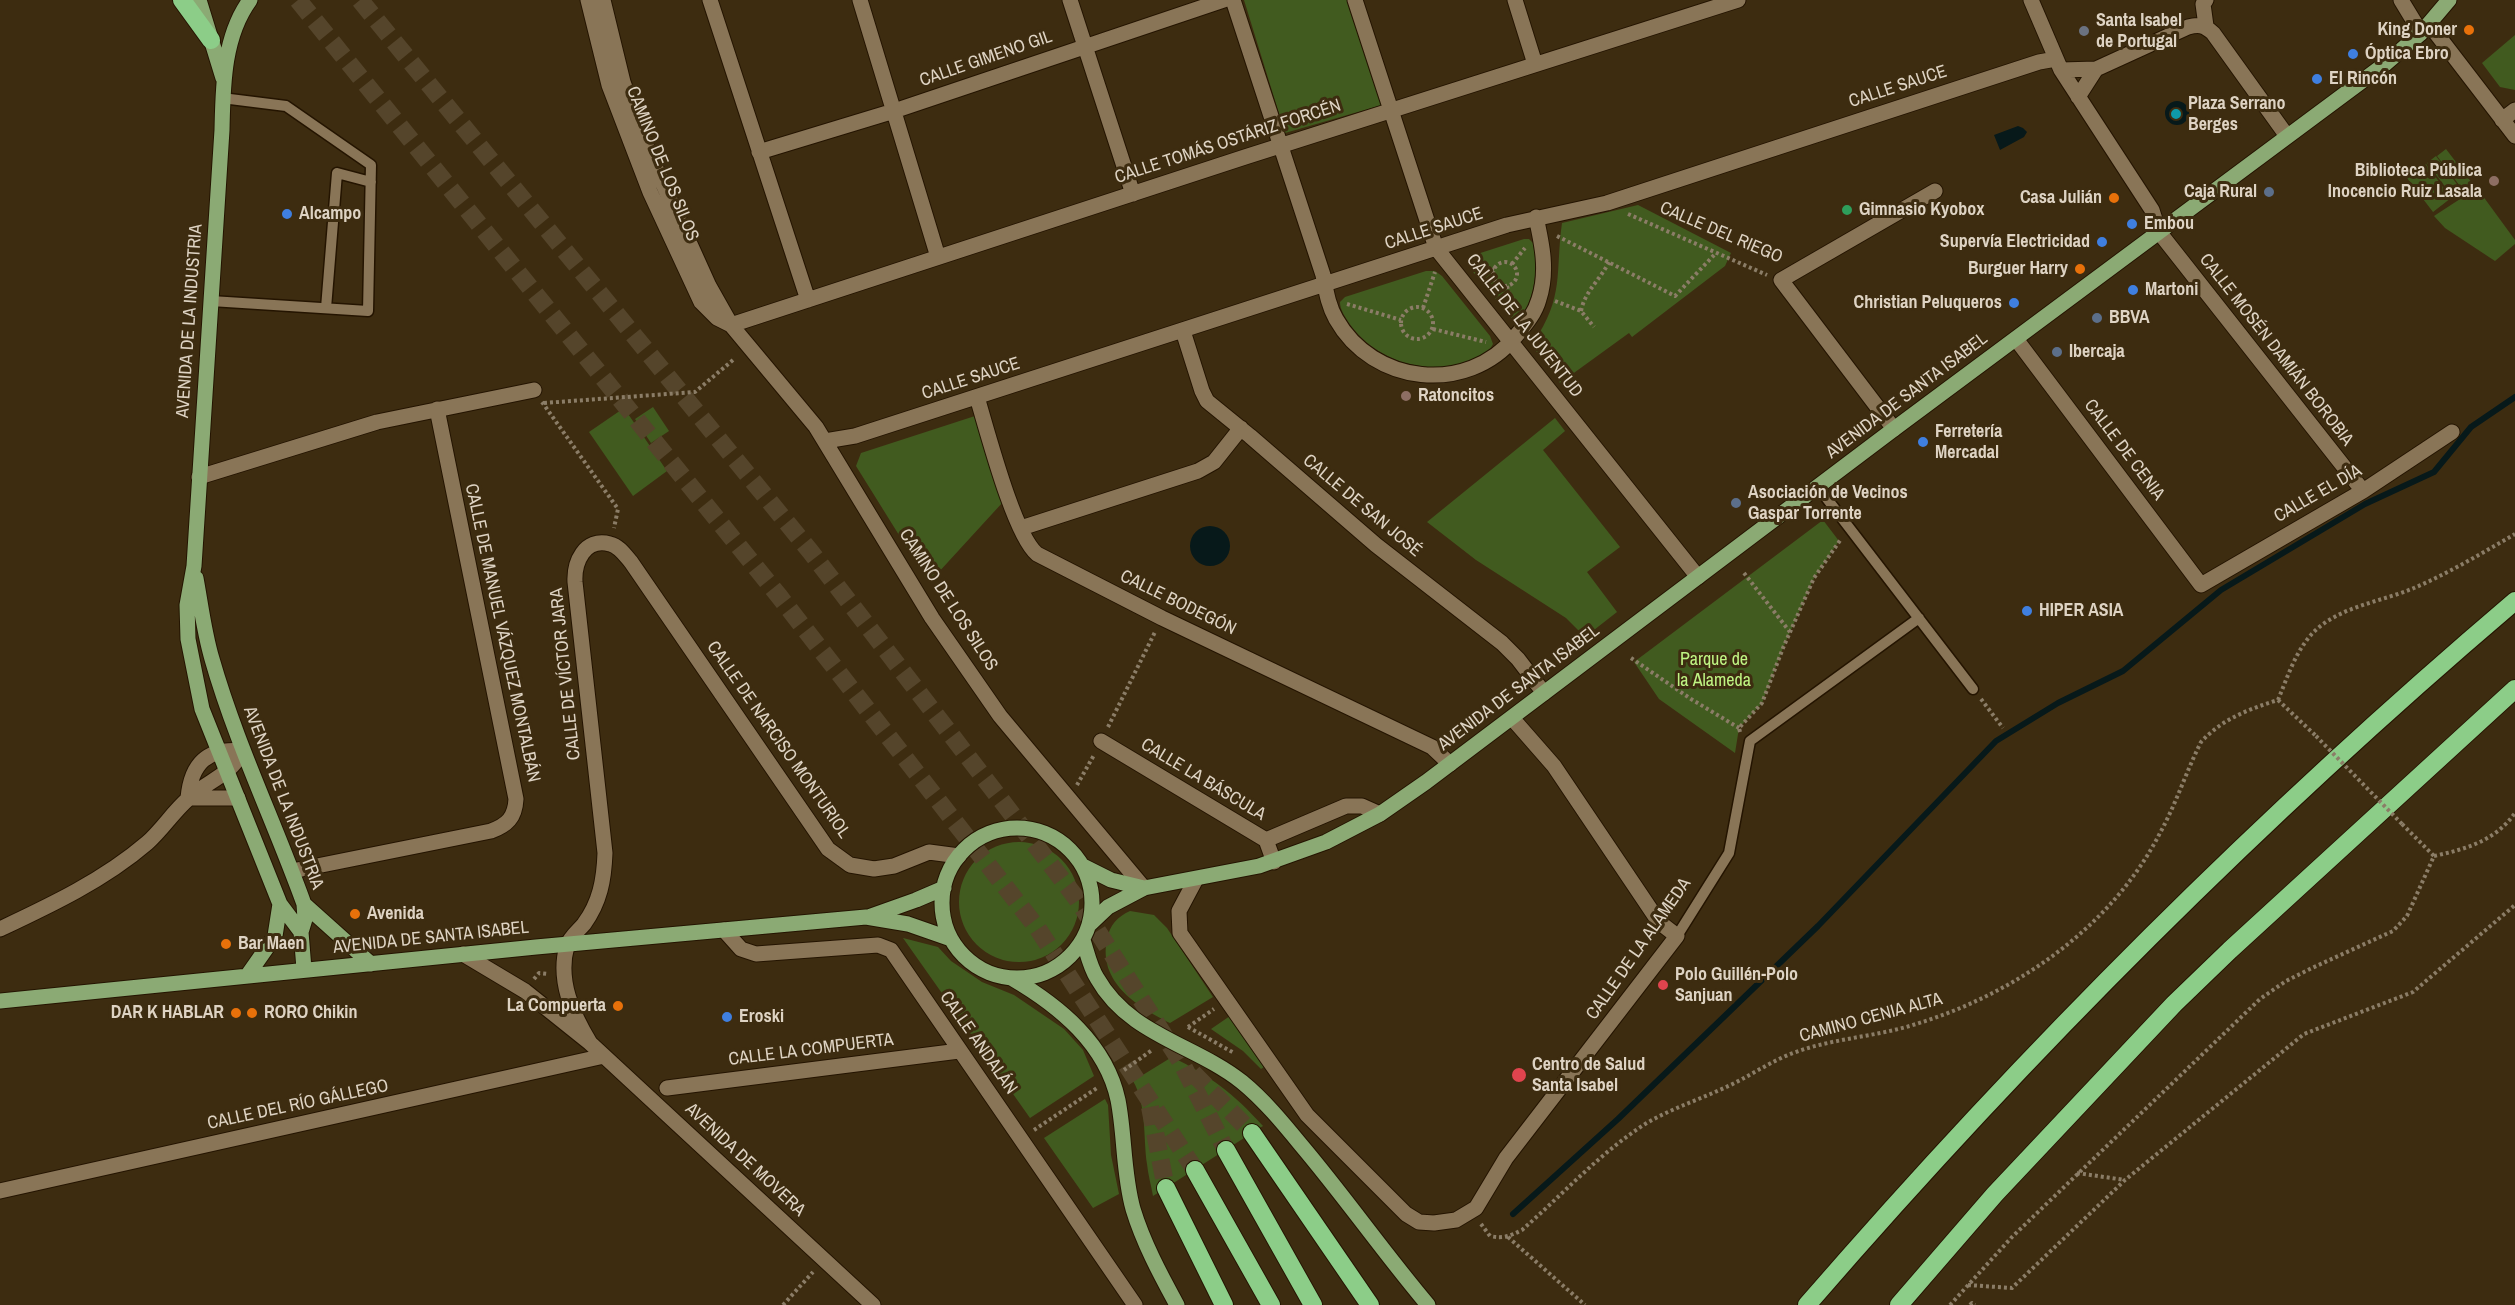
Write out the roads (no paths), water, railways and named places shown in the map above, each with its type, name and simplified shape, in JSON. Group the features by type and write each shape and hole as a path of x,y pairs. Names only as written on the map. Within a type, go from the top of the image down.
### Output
{"highway":[{"path":"182,0 211,40"},
{"path":"1807,1305 1908,1191 2156,929 2250,837 2401,699 2515,601"},
{"path":"1899,1305 1995,1194 2174,1004 2515,689"},
{"path":"1252,1133 1370,1305"},
{"path":"1226,1150 1313,1305"},
{"path":"1195,1170 1271,1305"},
{"path":"1166,1188 1224,1305"}],"main road":[{"name":"AVENIDA DE LA INDUSTRIA","path":"199,0 223,78"},
{"name":"AVENIDA DE LA INDUSTRIA","path":"250,0 236,26 223,78 194,566 187,605 188,639 194,679 202,709 218,751 280,903 301,932"},
{"name":"AVENIDA DE SANTA ISABEL","path":"1090,924 1108,907 1144,888 1274,862 1326,842 1380,814 2385,64 2425,28 2449,0"},
{"name":"AVENIDA DE LA INDUSTRIA","path":"194,566 212,658 243,751 304,903 305,919 301,932 304,969"},
{"path":"1024,828 1045,834 1064,844 1083,866 1092,894 1090,924 1075,951 1053,969 1041,975 1013,979 998,976 977,966 959,951 951,939 944,919 944,888 947,877 959,856 969,845 995,831 1024,828"},
{"name":"AVENIDA DE SANTA ISABEL","path":"1083,866 1111,880 1144,888"},
{"name":"AVENIDA DE SANTA ISABEL","path":"0,1001 304,969 866,917 944,888"},
{"path":"247,976 275,936 280,903"},
{"name":"AVENIDA DE LA INDUSTRIA","path":"304,903 334,933 371,964"},
{"name":"AVENIDA DE SANTA ISABEL","path":"866,917 908,924 951,939"},
{"path":"1083,940 1095,976 1107,995 1122,1012 1145,1029 1221,1068 1258,1096 1316,1162 1428,1305"},
{"path":"1013,979 1049,1001 1077,1027 1097,1052 1111,1078 1117,1099 1125,1171 1133,1209 1153,1259 1177,1305"}],"street":[{"name":"CAMINO DE LOS SILOS","path":"588,0 609,85 654,202 702,302 717,318 731,325"},
{"name":"CAMINO DE LOS SILOS","path":"603,0 623,82 649,153 709,286 731,325 808,416 932,618 1000,716 1144,888"},
{"path":"710,0 808,300"},
{"path":"860,0 938,257"},
{"path":"1070,0 1133,194"},
{"name":"CALLE GIMENO GIL","path":"759,152 894,111 1224,0"},
{"path":"1233,0 1325,285 1329,304 1345,332 1361,349 1398,370 1432,376 1464,371 1490,360 1511,342 1532,315 1541,289 1543,255 1536,217"},
{"name":"CALLE DE LA JUVENTUD","path":"1355,0 1436,248 1698,577"},
{"path":"1515,0 1535,64"},
{"name":"CALLE TOMÁS OSTÁRIZ FORCÉN","path":"731,325 1280,145 1736,0"},
{"path":"2031,0 2058,64 2152,210 2159,232"},
{"path":"2206,0 2203,4 2206,26"},
{"path":"2401,0 2515,136"},
{"path":"2058,64 2096,69 2188,27 2198,24 2206,26 2287,136"},
{"name":"CALLE SAUCE","path":"825,441 855,436 1536,217 1607,203 2038,62 2058,64"},
{"path":"2078,97 2096,69"},
{"path":"2502,120 2515,110"},
{"name":"CALLE DEL RIEGO","path":"1894,429 1781,280 1935,191"},
{"name":"CALLE MOSÉN DAMIÁN BOROBIA","path":"2159,232 2363,491"},
{"name":"CALLE DE SAN JOSÉ","path":"1183,331 1204,397 1376,545 1507,647 1544,693"},
{"name":"CALLE DE CENIA","path":"2016,339 2201,585"},
{"path":"200,477 377,422 534,390"},
{"name":"CALLE BODEGÓN","path":"977,397 1021,528 1030,547 1039,556 1162,618 1432,747 1450,764"},
{"name":"CALLE DE MANUEL VÁZQUEZ MONTALBÁN","path":"292,870 491,831 509,822 514,815 516,799 437,409"},
{"path":"1021,528 1198,471 1214,462 1241,428"},
{"name":"CALLE EL DÍA","path":"2201,585 2363,491 2452,432"},
{"name":"CALLE DE VÍCTOR JARA","path":"567,944 598,902 605,853 574,570 582,552 600,543 610,544"},
{"name":"CALLE DE NARCISO MONTURIOL","path":"610,544 621,550 631,562 828,849 850,865 874,869 894,866 929,852 959,856"},
{"path":"1512,717 1554,766 1659,922 1677,936"},
{"name":"CALLE LA BÁSCULA","path":"1101,741 1266,840 1274,862"},
{"path":"188,798 193,772 207,757 218,751 243,751"},
{"path":"0,929 98,879 118,865 148,842 188,798 227,773 243,751"},
{"path":"188,798 238,798"},
{"path":"1266,840 1346,806 1362,806 1380,814"},
{"name":"CALLE DE LA ALAMEDA","path":"1196,879 1179,910 1180,933 1307,1115 1406,1215 1419,1222 1434,1223 1456,1220 1476,1208 1506,1158 1677,936"},
{"name":"CALLE ANDALÁN","path":"724,930 741,948 756,954 878,945 887,947 895,955 1135,1305"},
{"name":"AVENIDA DE MOVERA","path":"567,944 565,975 567,993 590,1043"},
{"name":"AVENIDA DE MOVERA","path":"463,954 525,991 590,1043 873,1305"},
{"name":"CALLE LA COMPUERTA","path":"667,1088 959,1051"},
{"name":"CALLE DEL RÍO GÁLLEGO","path":"0,1191 604,1056"}],"lane":[{"path":"211,301 368,311 371,165 286,106 222,98"},
{"path":"326,308 337,173 371,183"},
{"path":"1818,487 1973,689"},
{"name":"CALLE DE LA ALAMEDA","path":"1677,936 1729,853 1749,741 1918,618"}],"waterway":[{"path":"1513,1214 1618,1119 1818,926 1996,741 2058,703 2123,671 2221,590 2365,504 2434,472 2471,427 2515,397"}],"tunnel":[{"path":"298,0 779,596 1038,929 1195,1170"},
{"path":"360,0 810,551 1077,899 1181,1062 1226,1150"},
{"path":"1193,1073 1252,1133"},
{"path":"1150,1107 1166,1188"}],"place":[{"name":"King Doner","path":"2469,30"},
{"name":"Santa Isabel de Portugal","path":"2084,31"},
{"name":"Óptica Ebro","path":"2353,54"},
{"name":"El Rincón","path":"2317,79"},
{"name":"Plaza Serrano Berges","path":"2176,114"},
{"name":"Biblioteca Pública Inocencio Ruiz Lasala","path":"2494,181"},
{"name":"Caja Rural","path":"2269,192"},
{"name":"Casa Julián","path":"2114,198"},
{"name":"Gimnasio Kyobox","path":"1847,210"},
{"name":"Alcampo","path":"287,214"},
{"name":"Embou","path":"2132,224"},
{"name":"Supervía Electricidad","path":"2102,242"},
{"name":"Burguer Harry","path":"2080,269"},
{"name":"Martoni","path":"2133,290"},
{"name":"Christian Peluqueros","path":"2014,303"},
{"name":"BBVA","path":"2097,318"},
{"name":"Ibercaja","path":"2057,352"},
{"name":"Ratoncitos","path":"1406,396"},
{"name":"Ferretería Mercadal","path":"1923,442"},
{"name":"Asociación de Vecinos Gaspar Torrente","path":"1736,503"},
{"name":"HIPER ASIA","path":"2027,611"},
{"name":"Avenida","path":"355,914"},
{"name":"Bar Maen","path":"226,944"},
{"name":"Polo Guillén-Polo Sanjuan","path":"1663,985"},
{"name":"La Compuerta","path":"618,1006"},
{"name":"DAR K HABLAR","path":"236,1013"},
{"name":"RORO Chikin","path":"252,1013"},
{"name":"Eroski","path":"727,1017"},
{"name":"Centro de Salud Santa Isabel","path":"1519,1075"}],"park label":[{"name":"Parque de la Alameda","path":"1714,670"}]}
